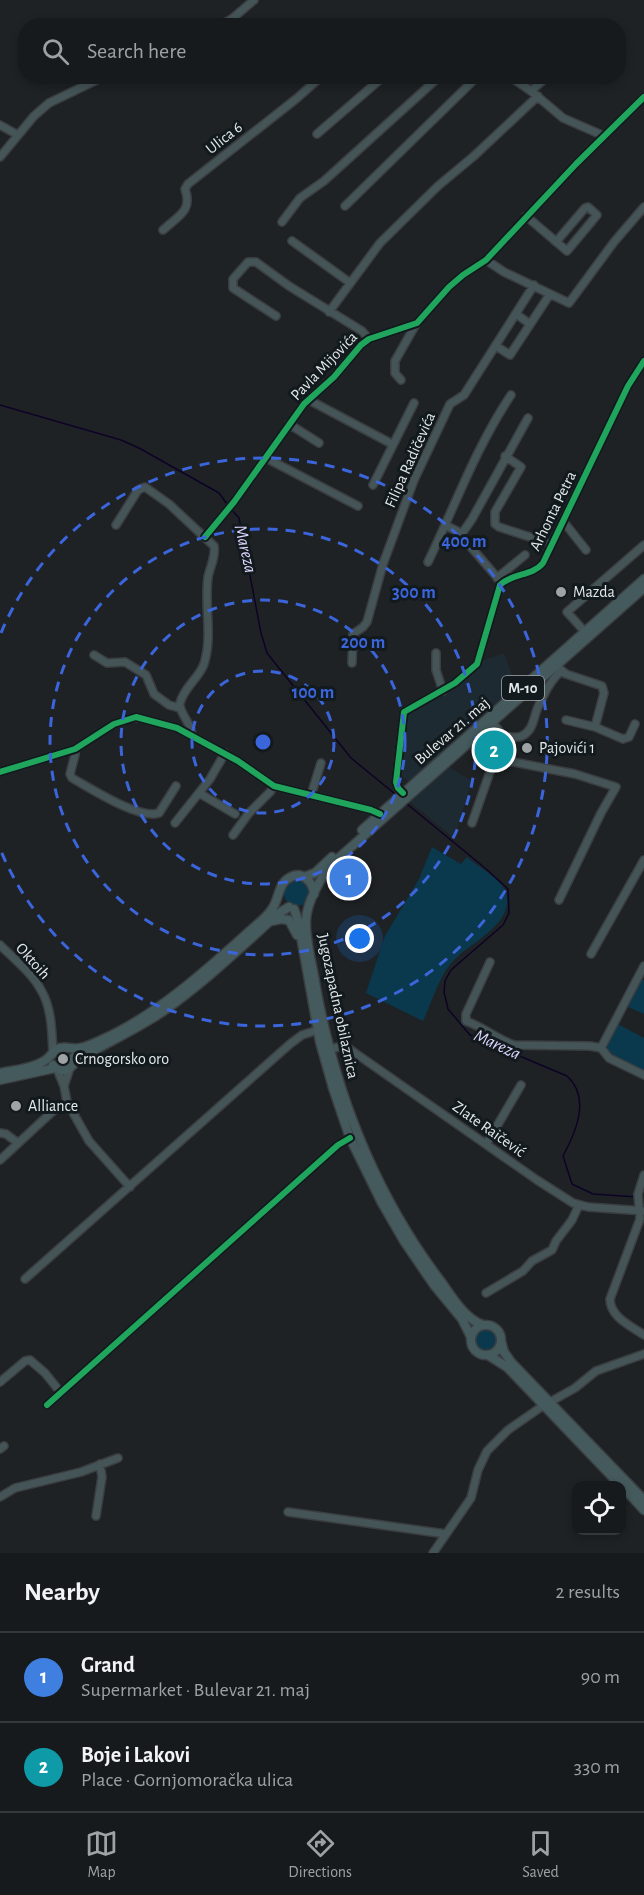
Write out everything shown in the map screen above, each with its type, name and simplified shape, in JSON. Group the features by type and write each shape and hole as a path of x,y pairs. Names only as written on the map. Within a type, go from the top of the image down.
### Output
{"main road":[{"name":"Bulevar 21. maj","path":"304,877 315,873 644,579"},
{"name":"Bulevar 21. maj","path":"313,898 321,879 333,863 492,723 559,669 644,588"},
{"name":"M-10","path":"0,1073 40,1064 60,1048 86,1046 114,1034 169,999 266,917 274,907 282,884 288,878 297,875 304,877"},
{"path":"0,1080 56,1069 64,1071 168,1008 282,911 304,908 313,898 312,884 304,877"},
{"path":"280,893 283,902 292,908"},
{"name":"Jugozapadna obilaznica","path":"313,898 306,926 328,1049 359,1141 413,1243 470,1318 483,1325"},
{"name":"Jugozapadna obilaznica","path":"292,908 302,939 318,1030 330,1080 350,1138 371,1183 404,1241 434,1285 462,1319 471,1336"},
{"path":"268,923 280,919 290,920 302,939"},
{"path":"68,1049 74,1055 72,1065"},
{"path":"52,1055 52,1063 56,1069"},
{"path":"501,1341 497,1350 488,1355 481,1355 474,1350 471,1336 475,1329 483,1325 490,1325 497,1330 501,1341 504,1352 616,1481"},
{"path":"488,1355 507,1367 547,1404 644,1500"},
{"path":"626,1491 644,1510"}],"street":[{"path":"233,18 254,0"},
{"path":"0,157 34,116 49,103 88,84"},
{"name":"Ulica 6","path":"163,230 186,209 188,201 185,189 188,184 313,84"},
{"path":"317,134 377,84"},
{"path":"282,222 300,198 324,181 431,84"},
{"path":"345,206 470,84"},
{"path":"524,84 563,118 604,136"},
{"path":"329,312 380,243 438,186 474,156 542,84"},
{"path":"401,380 395,373 395,361 416,324 463,274 486,260 526,216 644,97"},
{"path":"0,125 18,135"},
{"path":"526,216 556,242 567,251 597,215 588,207 585,208 556,242"},
{"path":"486,260 504,272 534,285 565,303 572,301 614,242 644,207"},
{"path":"292,241 349,282"},
{"path":"276,316 233,288 233,279 248,262 256,262 329,312 362,331 369,339"},
{"name":"Filipa Radičevića","path":"352,663 353,633 367,622 378,578 402,508 425,455 450,404 464,395 534,285"},
{"path":"496,346 510,355 550,294"},
{"path":"516,314 530,324"},
{"name":"Pavla Mijovića","path":"205,537 234,502 289,424 361,345 369,339 416,324"},
{"name":"Arhonta Petra","path":"499,581 539,568 628,386 644,361"},
{"path":"428,562 484,440 511,395"},
{"path":"309,400 392,444"},
{"path":"373,485 414,403"},
{"path":"461,535 528,418"},
{"path":"289,424 319,443"},
{"path":"505,456 520,464 521,467 495,512 495,524 552,544"},
{"path":"266,458 358,506"},
{"path":"116,525 138,490 143,487 169,504 213,543 215,549 206,595 209,646 203,666 186,690 180,708"},
{"path":"563,521 586,550"},
{"path":"445,525 461,535 499,581"},
{"path":"585,632 567,612 644,545"},
{"path":"403,793 396,782 402,715 406,710 461,679 477,664 499,581 525,555"},
{"path":"436,653 436,670 443,691"},
{"path":"93,655 107,663 125,662 146,675 154,694 169,705 180,708 188,719 192,736"},
{"path":"503,735 518,737 528,730 533,724 536,710 559,669 602,686 604,693 595,727"},
{"path":"0,772 75,749 114,724 131,717 143,718 177,728 225,753 274,786 380,814"},
{"path":"177,728 188,719"},
{"path":"567,720 595,727 623,739 629,737 635,724"},
{"path":"472,823 500,749 503,735 492,723"},
{"path":"75,749 70,774 72,778 137,811 154,815 159,813 176,786"},
{"path":"500,749 504,757 512,762 575,774 616,787 601,813 560,900"},
{"path":"175,823 210,780 225,753"},
{"path":"311,795 321,763"},
{"path":"233,835 249,813 274,786"},
{"path":"198,793 235,814"},
{"path":"591,954 644,860"},
{"name":"Oktoih","path":"0,945 40,988 46,1002 52,1055"},
{"path":"490,962 466,1014 466,1020 514,1045 601,1048 609,1058 644,1075"},
{"path":"601,1048 644,966"},
{"path":"26,1279 290,1044 302,1035 318,1030"},
{"path":"51,1031 68,1049"},
{"name":"Zlate Raičević","path":"328,1049 344,1046 348,1048 537,1180 579,1205 642,1211"},
{"path":"64,1086 72,1065"},
{"path":"56,1069 64,1086 67,1102 89,1141 130,1187"},
{"path":"487,1143 521,1085"},
{"path":"0,1160 53,1111 67,1102"},
{"path":"0,1133 6,1134 18,1143"},
{"path":"47,1405 338,1145 350,1138"},
{"path":"644,1175 638,1197 642,1211 640,1219 610,1304 618,1317 644,1335"},
{"path":"486,1293 552,1250 579,1205"},
{"path":"432,1553 471,1498 483,1459 491,1446 524,1418 575,1388 596,1371 644,1354"},
{"path":"0,1382 25,1361 30,1360 45,1373 61,1393"},
{"path":"0,1497 15,1488 81,1472 118,1458"},
{"path":"96,1516 102,1477 100,1464"},
{"path":"288,1512 446,1534"}],"shaded area":[{"path":"504,653 517,688 412,784 400,775 405,715 456,686 484,660"},
{"path":"449,767 472,781 454,838 410,802"},
{"path":"432,847 461,864 467,857 500,883 507,899 506,909 501,919 449,965 440,980 423,1021 366,993 385,936 419,879"},
{"path":"297,880 306,884 310,893 306,902 297,906 288,902 284,893 288,884"},
{"path":"640,979 644,980 644,1014 626,1006"},
{"path":"618,1024 644,1038 644,1073 610,1056 605,1049"},
{"path":"486,1329 494,1332 497,1340 494,1348 486,1351 478,1348 475,1340 478,1332"}],"waterway":[{"name":"Mareza","path":"0,405 121,440 219,493 227,504"},
{"name":"Mareza","path":"232,510 239,518 261,633 267,653 351,758 395,794"},
{"name":"Mareza","path":"407,804 508,889 509,913 503,925 451,970 445,981 444,992 448,1009 470,1035 567,1076 574,1085 580,1105 579,1115 563,1156 572,1184 593,1194 637,1197"}],"cycle path":[{"path":"205,537 234,502 304,404 334,377 361,345 369,339 417,323 449,287 486,260 576,164 644,97"},
{"path":"403,793 396,782 404,712 455,683 477,664 500,585 510,578 534,570 543,563 628,386 644,361"},
{"path":"0,772 75,749 114,724 136,717 177,728 238,761 274,786 380,814"},
{"path":"47,1405 338,1145 350,1138"}],"place":[{"name":"Mazda","path":"561,592"},
{"name":"Pajovići 1","path":"527,748"},
{"name":"Boje i Lakovi","path":"494,750"},
{"name":"Grand","path":"349,878"},
{"name":"Crnogorsko oro","path":"63,1059"},
{"name":"Alliance","path":"16,1106"}]}
